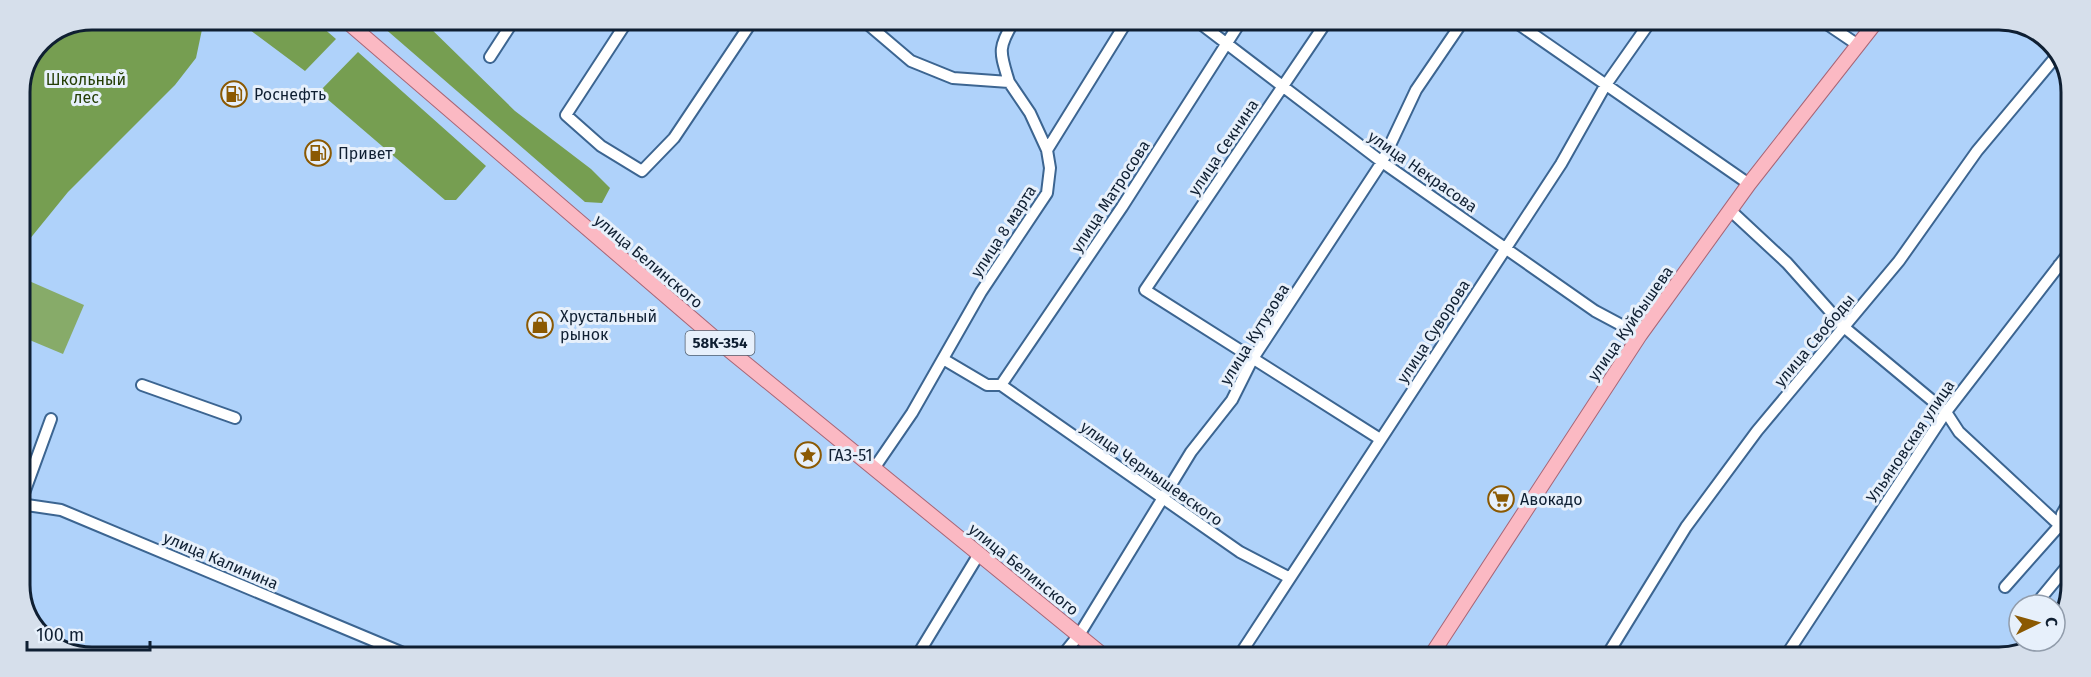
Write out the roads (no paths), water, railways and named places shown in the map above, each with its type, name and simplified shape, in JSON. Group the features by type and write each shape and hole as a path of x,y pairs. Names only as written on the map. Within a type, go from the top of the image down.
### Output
{"main road":[{"name":"улица Белинского","path":"357,30 724,346 1093,647"},
{"name":"улица Куйбышева","path":"1437,647 1640,335 1749,184 1870,30"}],"street":[{"path":"490,57 507,30"},
{"path":"621,30 566,115 601,146 642,171 674,138 746,30"},
{"path":"875,30 911,61 953,78 1009,82 1002,58 1001,43 1009,30"},
{"path":"1047,150 1120,30"},
{"name":"улица Некрасова","path":"1210,30 1282,85 1304,105 1382,162 1595,311 1640,335"},
{"name":"улица Матросова","path":"1000,385 1122,207 1235,30"},
{"name":"улица Секнина","path":"1252,360 1145,290 1320,30"},
{"name":"улица Кутузова","path":"1069,647 1164,499 1191,452 1232,400 1252,360 1382,162 1416,90 1457,30"},
{"path":"1527,30 1749,184"},
{"name":"улица Суворова","path":"1245,647 1561,164 1605,86 1644,30"},
{"path":"1836,30 1858,45"},
{"name":"улица Свободы","path":"1612,647 1693,517 1757,430 1899,261 1977,151 2053,61"},
{"name":"улица 8 марта","path":"875,467 912,413 981,291 1047,193 1050,168 1047,150 1030,113 1009,82"},
{"path":"1731,211 1787,263 1845,328 1946,412 1959,432 2060,525"},
{"name":"Ульяновская улица","path":"1792,647 1946,412 2061,262"},
{"name":"улица Чернышевского","path":"943,359 987,385 1000,385 1240,552 1290,578"},
{"path":"1252,360 1380,440"},
{"path":"142,386 235,418"},
{"path":"30,477 51,419"},
{"name":"улица Калинина","path":"30,505 61,510 389,647"},
{"path":"2005,587 2060,525 2061,520"},
{"path":"922,647 979,554"},
{"path":"2044,593 2061,573"}],"place":[{"name":"Роснефть","path":"234,94"},
{"name":"Привет","path":"318,153"},
{"name":"Хрустальный рынок","path":"540,325"},
{"name":"ГАЗ-51","path":"808,455"},
{"name":"Авокадо","path":"1501,499"}],"park label":[{"name":"Школьный лес","path":"86,88"}]}
